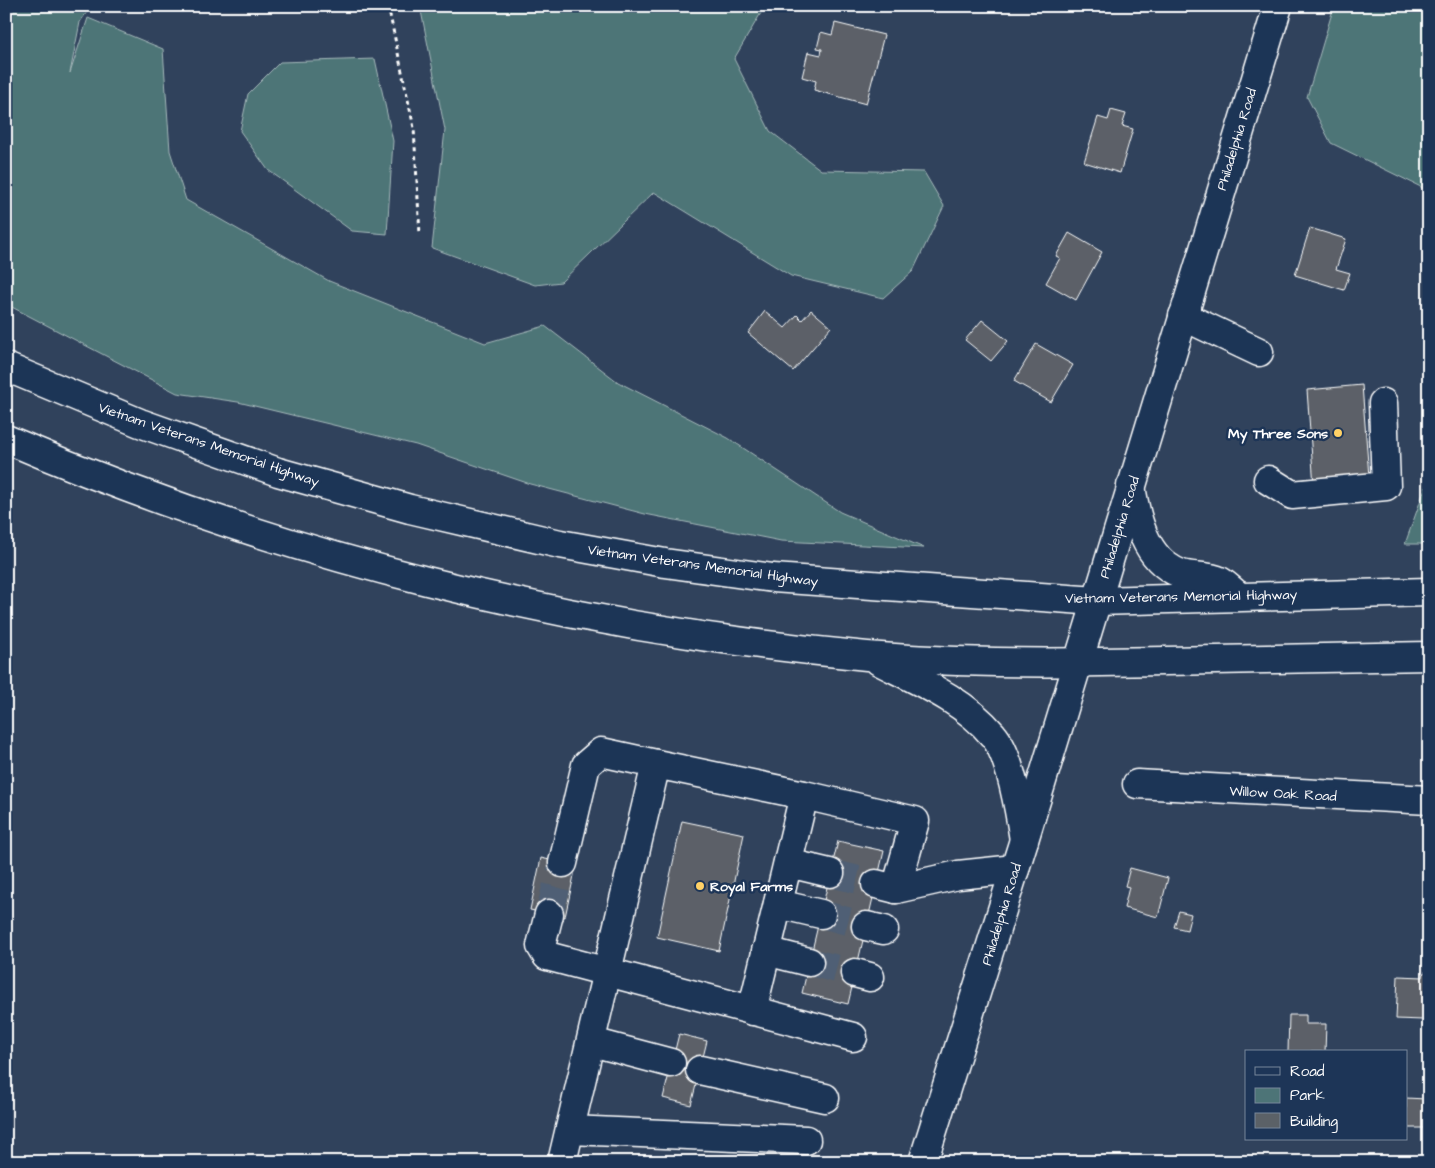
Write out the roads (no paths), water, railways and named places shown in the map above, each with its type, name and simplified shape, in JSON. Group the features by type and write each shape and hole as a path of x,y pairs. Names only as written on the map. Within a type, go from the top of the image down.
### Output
{"main road":[{"name":"Philadelphia Road","path":"923,1162 1024,840 1278,6"},
{"path":"1183,316 1259,352"},
{"name":"Vietnam Veterans Memorial Highway","path":"6,367 140,423 278,472 410,509 560,544 665,563 773,578 1097,601 1429,592"},
{"path":"1268,480 1292,495 1386,486 1382,403"},
{"path":"6,439 104,480 197,514 298,547 411,577 564,612 767,644 868,656 995,662 1078,663 1429,656"},
{"path":"1131,486 1136,516 1149,546 1163,564 1179,573 1219,581 1238,596"},
{"path":"868,656 930,687 969,711 995,736 1016,793 1024,840"},
{"path":"563,863 586,765 601,752 804,795 915,821 886,886 1015,869"},
{"path":"562,1162 592,1042 656,764"},
{"name":"Willow Oak Road","path":"1136,784 1429,800"},
{"path":"752,1011 804,795"},
{"path":"788,863 830,873"},
{"path":"778,904 821,914"},
{"path":"549,914 541,946 547,956 853,1038"},
{"path":"766,950 809,962"},
{"path":"592,1042 671,1063"},
{"path":"700,1070 825,1098"},
{"path":"570,1130 806,1140"}],"tunnel":[{"path":"549,914 563,863"},
{"path":"830,873 876,884"},
{"path":"821,914 866,926"},
{"path":"809,962 855,973"}],"place":[{"name":"My Three Sons","path":"1338,433"},
{"name":"Royal Farms","path":"700,886"}]}
